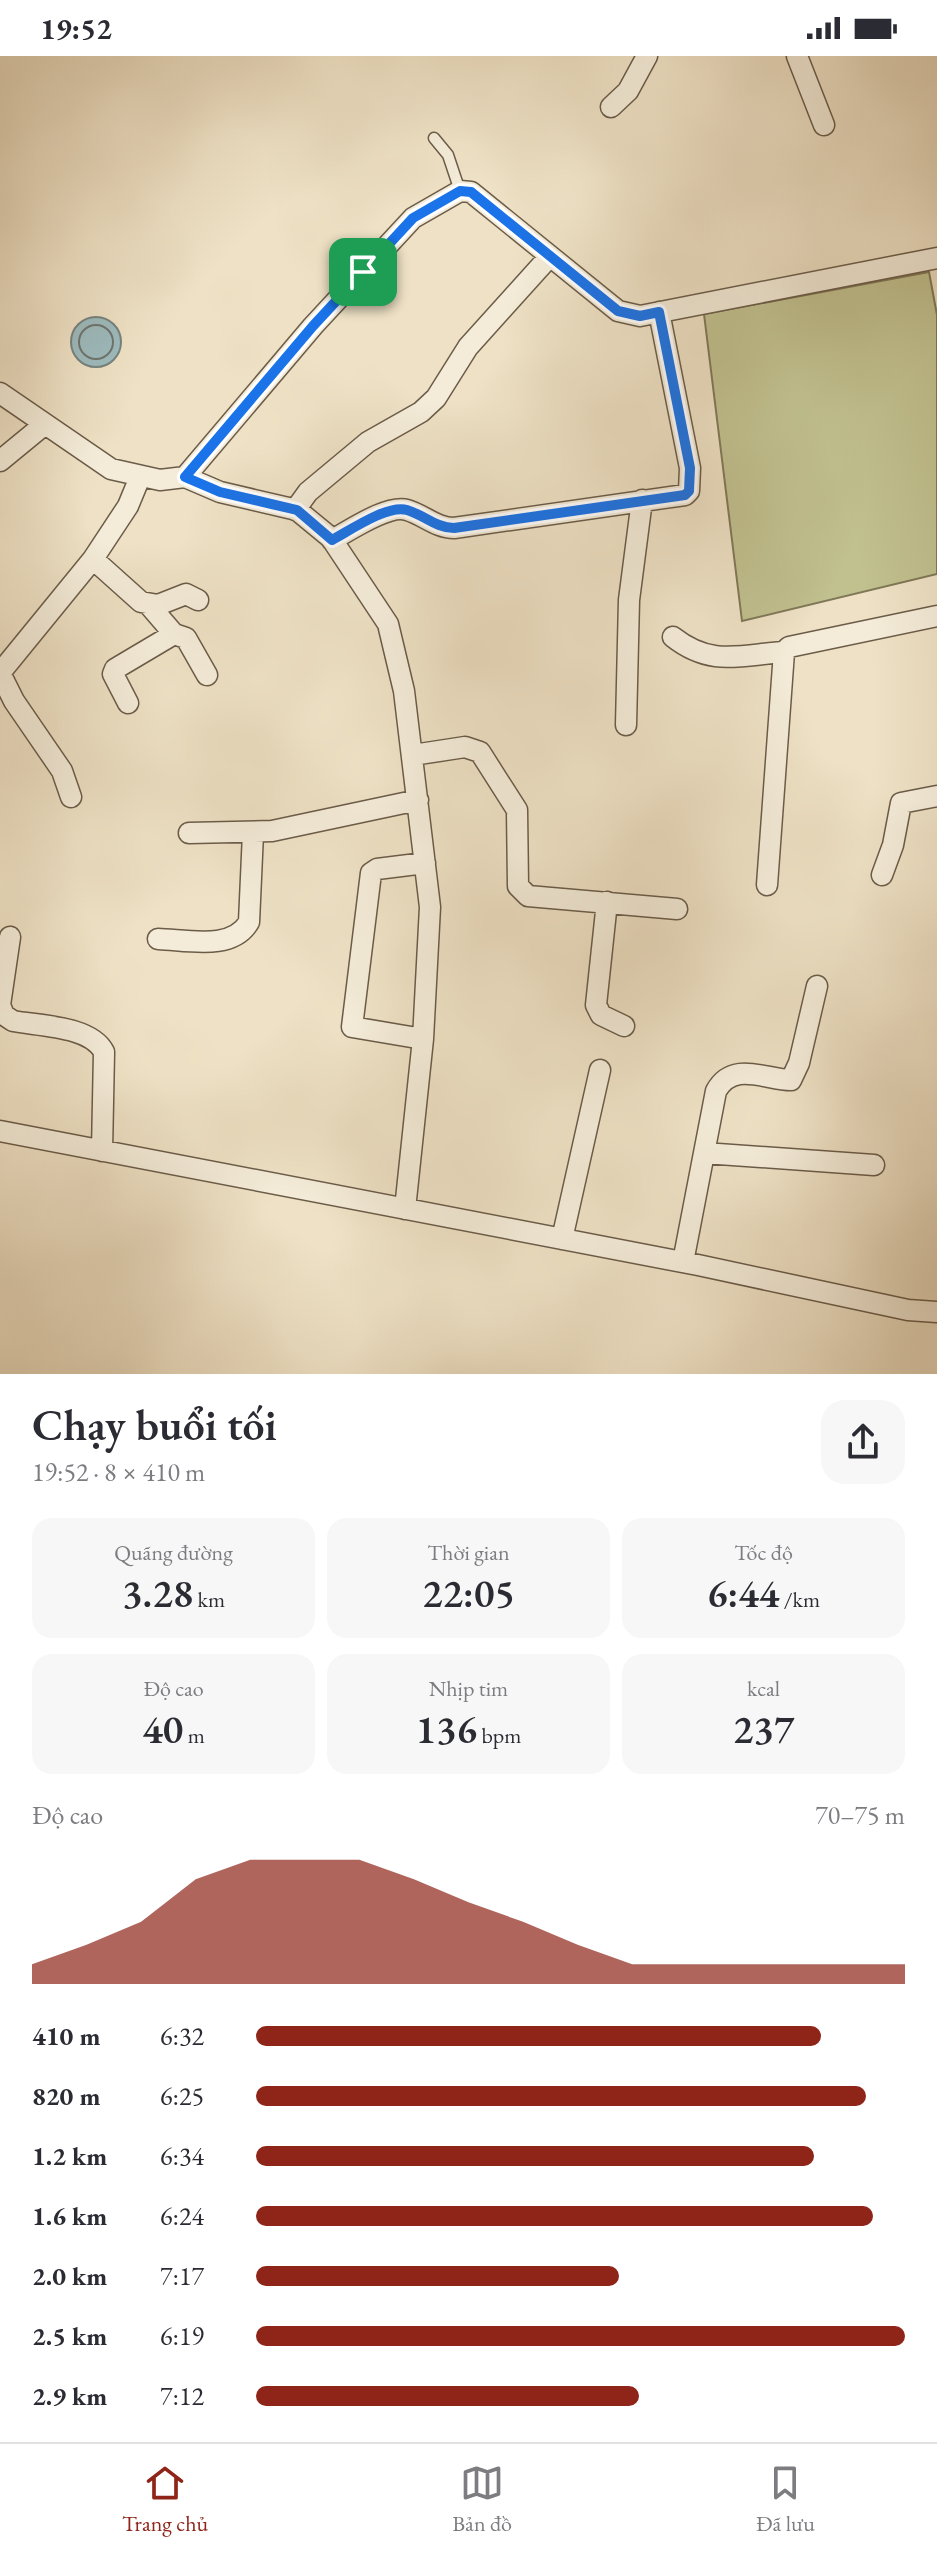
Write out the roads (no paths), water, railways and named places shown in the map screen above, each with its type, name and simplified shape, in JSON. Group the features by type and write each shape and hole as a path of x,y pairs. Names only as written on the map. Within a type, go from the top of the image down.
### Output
{"street":[{"path":"611,107 628,91 647,56"},
{"path":"797,56 824,125"},
{"path":"185,477 313,326 413,218 460,191 471,192 618,311 640,316 937,258"},
{"path":"295,510 308,492 368,442 421,412 436,398 468,347 550,256"},
{"path":"332,540 369,519 397,509 406,509 444,528 454,528 685,495 690,484 676,387 659,312"},
{"path":"0,393 111,469 140,477 185,477 220,492 295,510 332,540 388,624 404,691 430,907 423,1039 405,1209"},
{"path":"0,461 45,424"},
{"path":"71,797 62,771 14,701 0,673 93,559 128,506 140,477"},
{"path":"626,725 629,600 642,500"},
{"path":"93,559 141,602 149,605 174,634 186,638 207,675"},
{"path":"149,605 180,595 198,600"},
{"path":"767,885 784,652 789,647 937,616"},
{"path":"128,703 113,674 115,669 174,634"},
{"path":"673,637 692,652 715,657 784,652"},
{"path":"413,755 465,747 480,752 491,775 517,810 516,873 523,893 535,897 677,909"},
{"path":"882,875 893,845 901,803 937,796"},
{"path":"189,833 253,833 418,800"},
{"path":"158,939 231,940 244,931 249,922 253,833"},
{"path":"423,1039 352,1027 371,873 377,869 425,863"},
{"path":"607,902 596,1005 601,1015 624,1026"},
{"path":"10,937 0,1005 4,1015 13,1021 88,1035 99,1042 104,1052 102,1151"},
{"path":"683,1262 721,1082 758,1072 786,1080 795,1075 817,986"},
{"path":"562,1239 600,1070"},
{"path":"0,1131 683,1262 908,1310 937,1312"},
{"path":"704,1153 874,1165"}],"lane":[{"path":"434,138 448,155 460,191"}],"water":[{"path":"96,317 114,324 121,342 114,360 96,367 78,360 71,342 78,324"}]}
